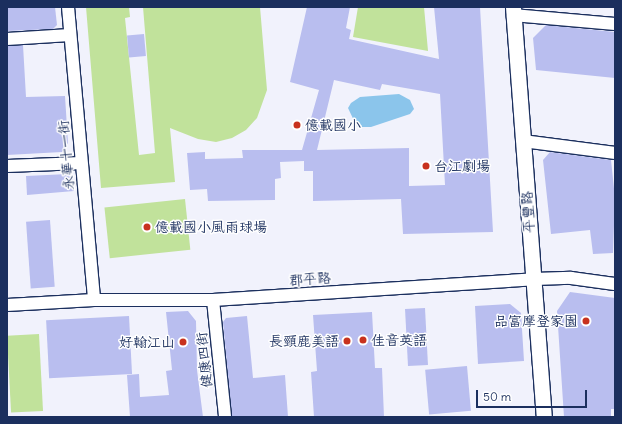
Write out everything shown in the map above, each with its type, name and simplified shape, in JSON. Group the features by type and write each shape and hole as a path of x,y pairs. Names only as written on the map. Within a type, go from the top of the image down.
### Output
{"street":[{"name":"永華十一街","path":"68,7 94,300"},
{"path":"513,11 615,24"},
{"name":"平豐路","path":"513,11 544,417"},
{"path":"7,38 70,35"},
{"path":"523,141 615,153"},
{"path":"7,166 81,163"},
{"name":"郡平路","path":"7,305 94,300 212,300 534,279 571,278 615,284"},
{"name":"健康四街","path":"212,300 225,417"}],"green space":[{"path":"86,7 129,7 130,17 125,18 139,155 155,153 143,7 260,7 267,90 257,118 246,130 232,138 216,142 198,139 170,128 175,182 101,188"},
{"path":"358,7 424,7 428,51 353,37"},
{"name":"億載國小風雨球場","path":"185,199 190,250 110,258 104,207"},
{"path":"39,334 43,411 11,413 7,336"}],"water":[{"path":"399,94 410,100 414,109 410,114 371,127 357,127 348,108 351,103 360,97"}],"building":[{"path":"7,7 55,7 57,25 53,29 7,31"},
{"path":"307,7 350,7 346,28 351,30 349,39 439,59 434,7 480,7 493,232 403,234 401,199 313,201 313,171 304,171 304,161 280,162 281,178 275,179 275,200 208,201 207,189 190,190 187,153 205,152 205,159 243,158 242,150 302,150 319,90 290,82","holes":["334,80 380,90 382,84 440,94 445,185 409,186 409,148 317,150"]},
{"path":"546,25 615,32 615,78 536,70 533,38"},
{"path":"144,34 146,56 129,57 127,35"},
{"path":"23,45 26,97 65,96 68,143 62,152 7,155 7,46"},
{"path":"550,152 611,160 615,198 613,253 593,254 590,230 551,234 543,160"},
{"path":"68,174 73,178 74,191 27,195 26,176"},
{"path":"50,220 55,287 31,289 26,222"},
{"path":"570,292 615,298 615,409 611,409 611,417 564,417 557,311"},
{"path":"510,304 521,313 524,361 478,364 475,306"},
{"path":"425,308 428,365 408,366 405,309"},
{"path":"188,311 196,321 197,370 203,417 130,417 127,375 139,374 140,397 169,395 166,371 172,370 166,312"},
{"path":"372,312 375,368 382,368 384,417 314,417 311,372 317,371 313,315"},
{"path":"129,316 132,374 49,378 46,320"},
{"path":"247,316 253,378 285,375 288,417 232,417 223,322 226,318"},
{"path":"467,366 471,411 429,414 425,370"}],"place":[{"name":"億載國小","path":"297,125"},
{"name":"台江劇場","path":"426,166"},
{"name":"億載國小風雨球場","path":"147,227"},
{"name":"品富摩登家園","path":"586,321"},
{"name":"佳音英語","path":"363,340"},
{"name":"長頸鹿美語","path":"347,341"},
{"name":"好翰江山","path":"183,342"}]}
